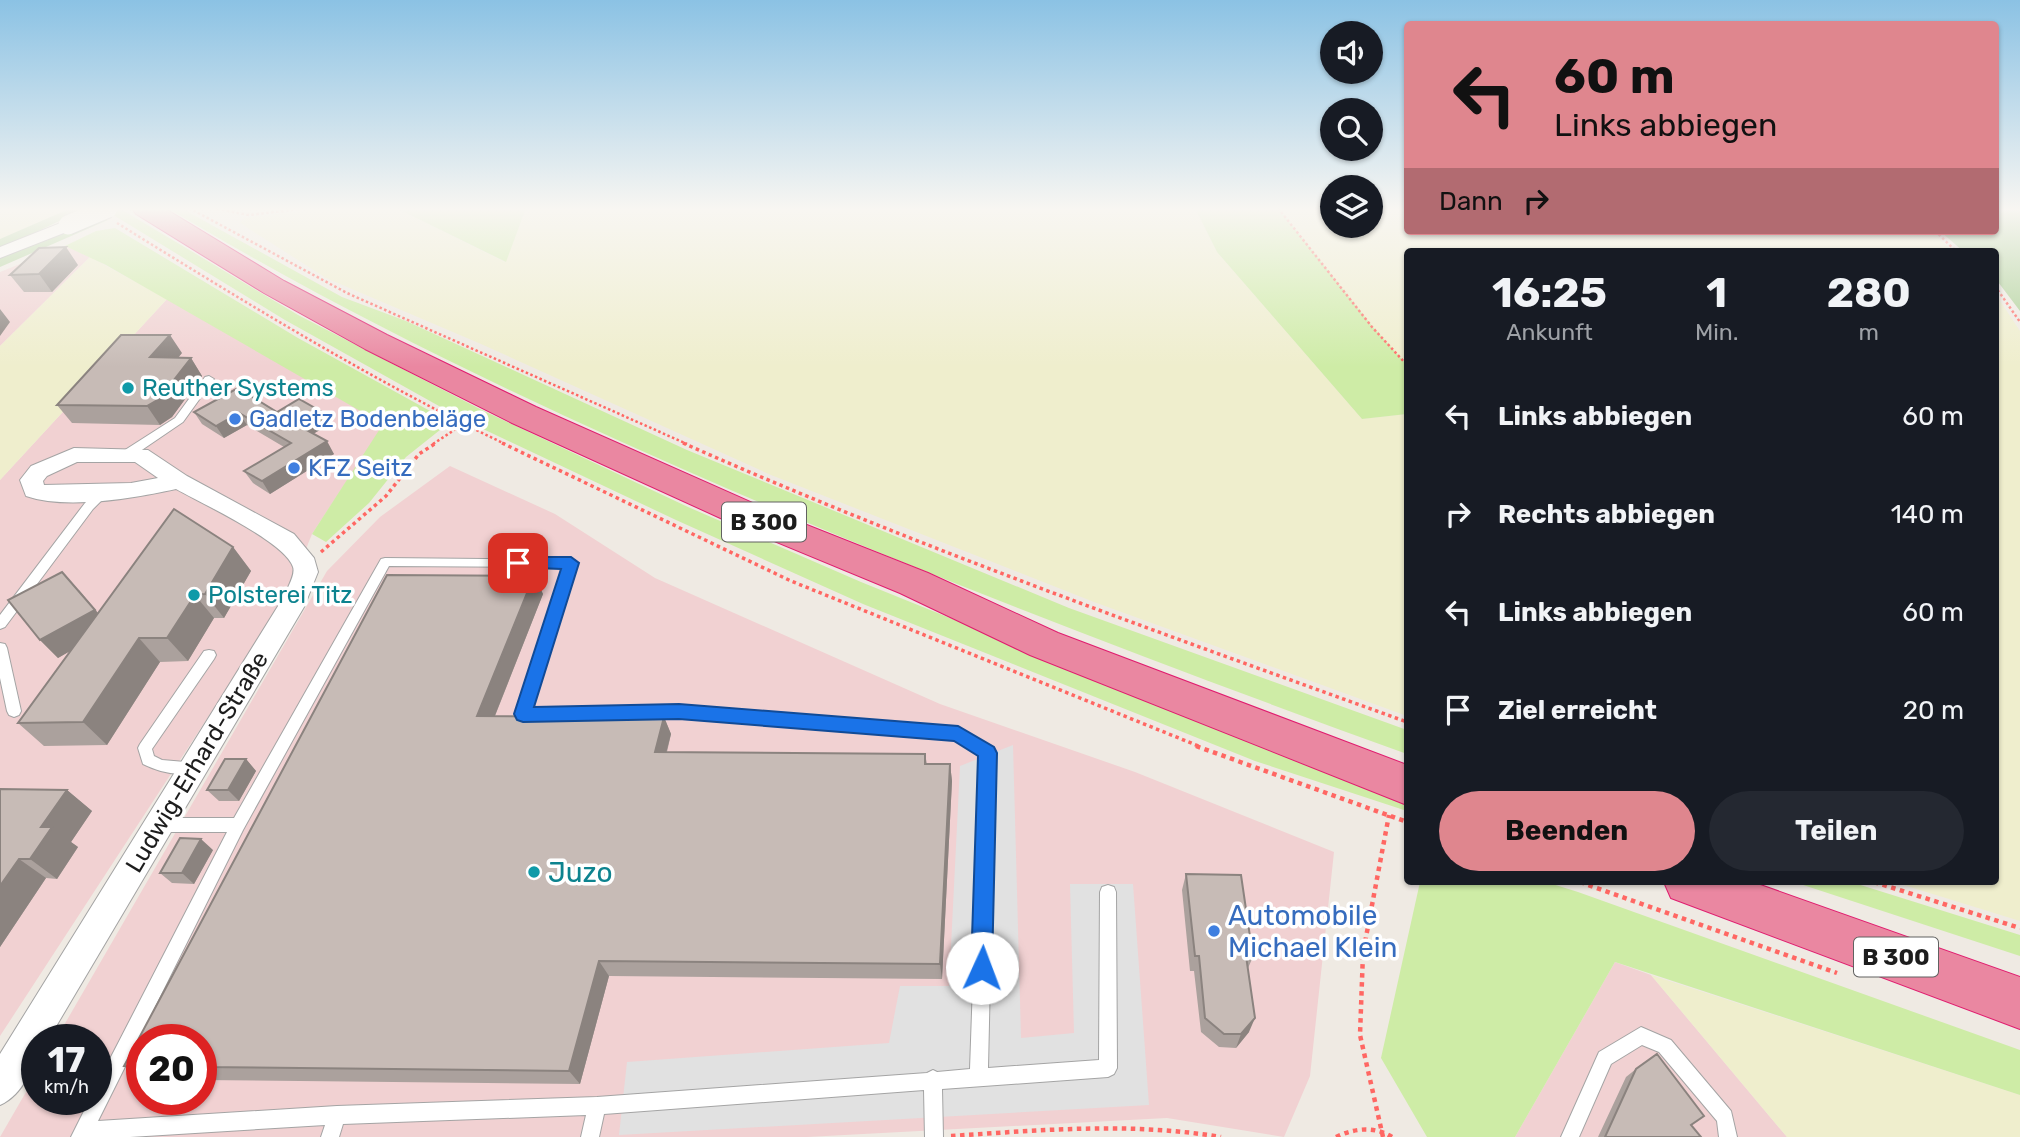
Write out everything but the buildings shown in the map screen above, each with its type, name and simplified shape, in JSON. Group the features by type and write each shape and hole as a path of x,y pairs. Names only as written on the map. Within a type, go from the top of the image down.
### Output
{"highway":[{"name":"B 300","path":"221,261 524,415 751,517 914,583 1044,645 1398,800"},
{"name":"B 300","path":"1697,885 2020,1003"},
{"name":"B 300","path":"1773,911 2020,978"}],"street":[{"path":"179,481 131,491 45,494 34,490 31,480 39,471 74,455 129,453 150,461 179,481 286,540 305,564"},
{"name":"Ludwig-Erhard-Straße","path":"0,1087 295,600 302,583 305,564"}],"lane":[{"path":"129,453 179,420 209,379"},
{"path":"0,624 89,506 103,492"},
{"path":"81,1134 238,825 385,562 571,563 523,714 679,712 958,733 988,753 979,1076"},
{"path":"0,648 14,712"},
{"path":"192,767 160,766 148,760 145,748 209,655"},
{"path":"158,825 238,825"},
{"path":"81,1134 337,1115 597,1105 1108,1068 1108,892"},
{"path":"1570,1137 1605,1058 1641,1036 1665,1046 1725,1117 1728,1137"},
{"path":"933,1079 934,1137"},
{"path":"590,1137 597,1105"},
{"path":"330,1137 337,1115"}],"path":[{"path":"190,261 259,311 463,424 791,581 1152,729 1300,785 1398,800 1363,953 1360,1035 1383,1134"},
{"path":"287,261 346,293 767,480 1076,603 1404,721"},
{"path":"1320,261 1372,327 1404,362"},
{"path":"1999,290 2020,322"},
{"path":"305,564 386,496 419,454 463,424"},
{"path":"1588,885 1849,977"},
{"path":"1884,885 2020,928"},
{"path":"934,1137 1120,1126 1197,1132 1221,1137"},
{"path":"1335,1137 1350,1129 1392,1137"}],"shaded area":[{"path":"27,261 86,261 0,346 0,272"},
{"path":"167,299 384,424 312,534 287,596 0,1036 0,480"},
{"name":"Juzo","path":"450,466 555,514 655,578 940,704 1135,772 1334,852 1310,1076 1284,1137 1167,1118 807,1137 0,1137 21,1101 21,1115 112,1115 112,1024 65,1024 327,571 380,517"},
{"path":"1013,745 1021,1038 1074,1033 1070,884 1133,884 1149,1105 619,1135 627,1062 889,1043 900,986 949,986 960,766"},
{"path":"1615,962 1651,975 1787,1137 1515,1137"}],"green space":[{"path":"0,261 14,261 0,267"},
{"path":"86,261 97,261 167,299 0,480 0,346"},
{"path":"97,261 170,261 298,338 450,422 406,457 369,503 326,542 312,534 383,424"},
{"path":"189,261 208,261 298,315 482,410 688,507 861,582 1404,802 1404,810 1255,761 863,604 464,420 285,320"},
{"path":"259,261 277,261 342,297 406,321 687,450 1069,608 1404,729 1404,753 1012,606 719,485 448,360"},
{"path":"300,261 1225,261 1362,419 1404,414 1404,715 1094,602 771,475 481,344 326,278"},
{"path":"1225,261 1320,261 1404,362 1404,414 1362,419"},
{"path":"1320,261 1404,261 1404,362 1372,327"},
{"path":"1999,261 2020,261 2020,311 1999,283"},
{"path":"1999,299 2020,331 2020,921 1904,885 1999,885"},
{"path":"1419,885 1556,885 2020,1050 2020,1095 1615,962 1515,1137 1427,1137 1381,1058"},
{"path":"1803,885 1861,885 2020,935 2020,956"},
{"path":"1651,975 2020,1095 2020,1137 1787,1137"}],"place":[{"name":"Reuther Systems","path":"128,388"},
{"name":"Gadletz Bodenbeläge","path":"235,419"},
{"name":"KFZ Seitz","path":"294,468"},
{"name":"Polsterei Titz","path":"194,595"},
{"name":"Juzo","path":"534,872"},
{"name":"Automobile Michael Klein","path":"1214,931"}],"route":[{"path":"518,563 571,563 523,714 679,712 890,730 958,733 988,753 982,968"}]}
